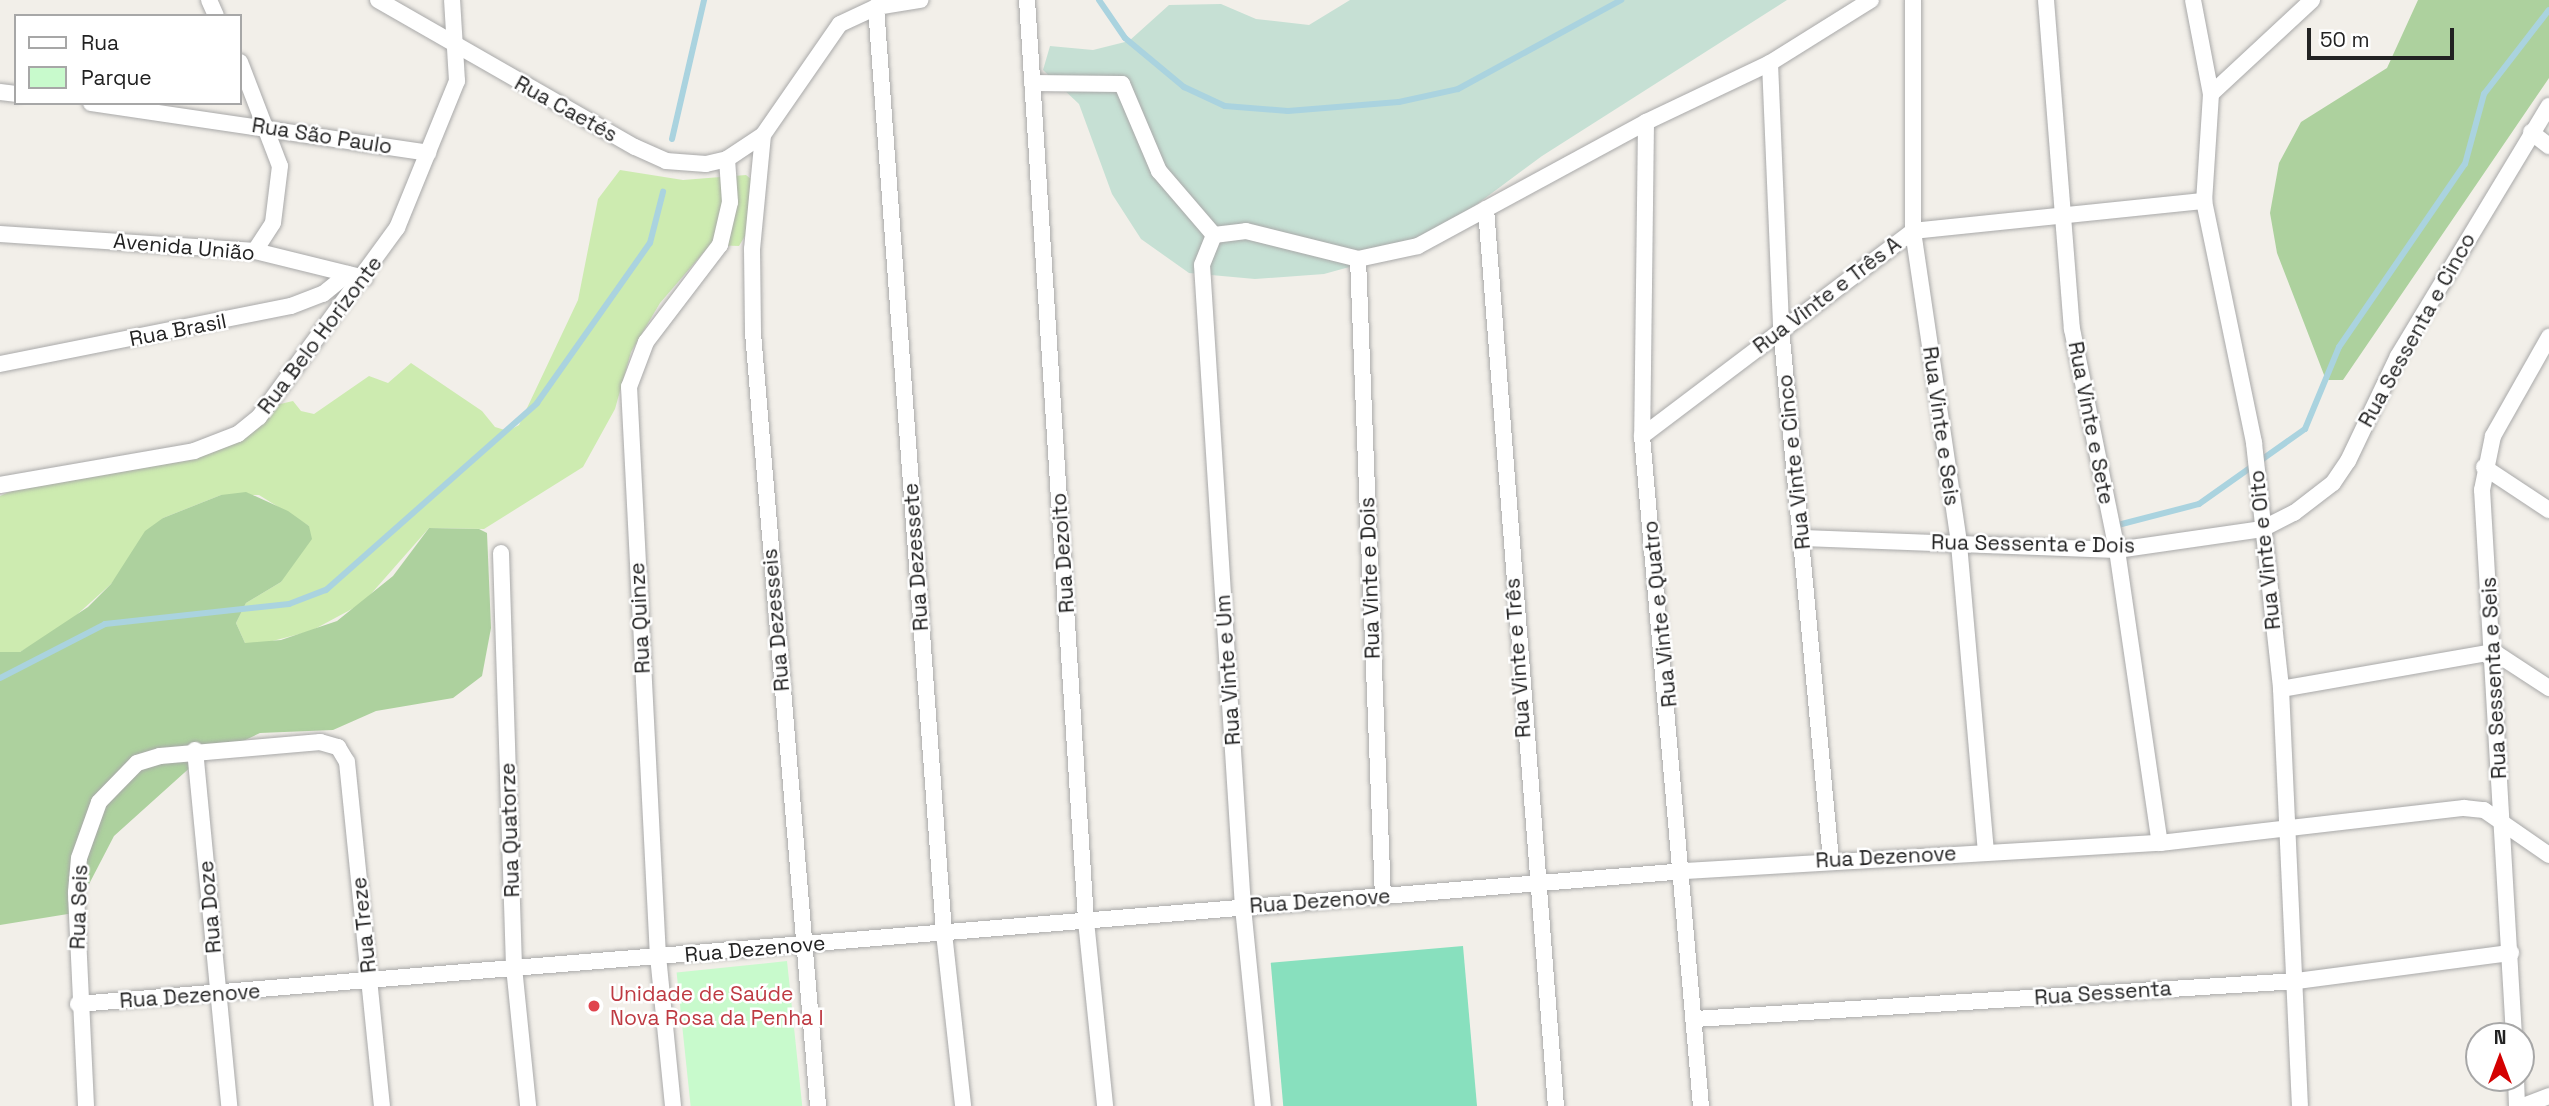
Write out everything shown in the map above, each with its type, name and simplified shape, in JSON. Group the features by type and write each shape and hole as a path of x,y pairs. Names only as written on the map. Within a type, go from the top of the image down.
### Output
{"street":[{"name":"Rua Caetés","path":"378,0 460,50 666,161 727,159"},
{"name":"Rua Belo Horizonte","path":"0,485 194,452 238,434 285,388 365,278 397,228 457,81 460,50 452,0"},
{"path":"727,159 763,135 828,38 841,24 876,7 920,0"},
{"name":"Rua Dezoito","path":"1027,0 1086,921 1105,1106"},
{"path":"1032,83 1122,83 1159,171 1214,235 1246,231 1358,258 1418,246 1646,122 1770,63 1871,0"},
{"name":"Rua Vinte e Seis","path":"1913,0 1913,231 1959,544 1986,852"},
{"name":"Rua Vinte e Sete","path":"2046,0 2059,213 2080,376 2117,550 2160,844"},
{"name":"Rua Vinte e Oito","path":"2193,0 2211,94 2204,201 2254,443 2281,689 2286,831 2297,981 2300,1106"},
{"path":"2211,94 2312,0"},
{"name":"Rua Dezessete","path":"876,7 944,933 963,1106"},
{"name":"Rua Vinte e Cinco","path":"1770,63 1780,328 1803,538 1830,860"},
{"path":"242,67 268,126 281,184 273,223 255,251"},
{"name":"Rua São Paulo","path":"106,105 268,126 429,153"},
{"name":"Rua Sessenta e Cinco","path":"2262,529 2333,483 2398,356 2549,106"},
{"name":"Rua Vinte e Quatro","path":"1646,122 1642,436 1685,871 1701,1106"},
{"path":"2531,132 2549,146"},
{"name":"Rua Dezesseis","path":"763,135 751,300 802,945 818,1106"},
{"name":"Rua Quinze","path":"673,1106 658,957 629,387 646,342 720,244 730,202 727,159"},
{"name":"Rua Vinte e Três A","path":"1642,436 1780,328 1913,231 2059,213 2204,201"},
{"name":"Rua Vinte e Três","path":"1486,209 1535,883 1556,1106"},
{"name":"Avenida União","path":"0,234 255,251 365,278"},
{"name":"Rua Vinte e Um","path":"1214,235 1202,265 1243,907 1263,1106"},
{"name":"Rua Vinte e Dois","path":"1358,258 1383,897"},
{"name":"Rua Brasil","path":"0,364 291,306 323,294 348,275"},
{"name":"Rua Sessenta e Seis","path":"2513,1022 2484,467 2493,436 2549,337"},
{"path":"2484,467 2549,510"},
{"name":"Rua Sessenta e Dois","path":"1803,538 2117,550 2262,529"},
{"name":"Rua Quatorze","path":"501,553 514,967 528,1106"},
{"path":"2281,689 2494,652 2549,688"},
{"name":"Rua Seis","path":"86,1106 78,1004 79,858 99,802 137,763 195,750 320,742 338,747"},
{"name":"Rua Treze","path":"338,747 347,762 382,1106"},
{"name":"Rua Doze","path":"195,750 229,1106"},
{"name":"Rua Dezenove","path":"78,1004 219,995 514,967 1685,871 1830,860 2160,844 2464,808 2484,810 2549,855"},
{"name":"Rua Sessenta","path":"1695,1019 2297,981 2511,953"},
{"path":"2523,1106 2549,1096"}],"green space":[{"path":"1350,0 1787,0 1542,156 1418,248 1324,274 1255,279 1189,273 1141,239 1112,194 1079,104 1043,70 1050,46 1093,50 1129,41 1169,5 1221,4 1256,19 1309,25"},
{"path":"2418,0 2549,0 2549,78 2343,380 2326,380 2277,253 2270,213 2279,163 2301,122 2387,68"},
{"path":"620,170 683,180 746,175 756,183 749,229 739,246 710,245 660,303 631,352 615,409 583,467 484,529 429,528 363,603 311,631 257,645 245,643 236,623 246,603 281,582 309,526 259,495 221,495 163,518 111,584 62,628 20,652 0,652 0,496 18,488 197,459 251,429 280,404 293,401 301,411 314,414 369,376 388,383 411,363 482,411 495,427 508,431 519,425 578,300 598,199"},
{"path":"246,492 288,511 309,526 312,539 281,582 246,603 236,623 245,643 281,640 337,621 393,576 429,528 479,529 487,533 491,628 482,676 453,698 376,711 333,730 260,733 194,764 114,836 74,913 0,925 0,652 20,652 88,607 111,584 145,531 163,518 221,495"},
{"path":"1463,946 1477,1106 1283,1106 1271,963"},
{"path":"787,961 802,1106 691,1106 677,973"}],"waterway":[{"path":"672,139 704,0"},
{"path":"1099,0 1125,38 1184,87 1225,106 1288,111 1399,102 1458,89 1621,0"},
{"path":"2114,526 2199,504 2305,429 2339,347 2465,164 2484,94 2549,10"},
{"path":"0,678 105,624 289,604 326,590 537,403 650,243 663,192"}],"place":[{"name":"Unidade de Saúde Nova Rosa da Penha I","path":"594,1006"}]}
